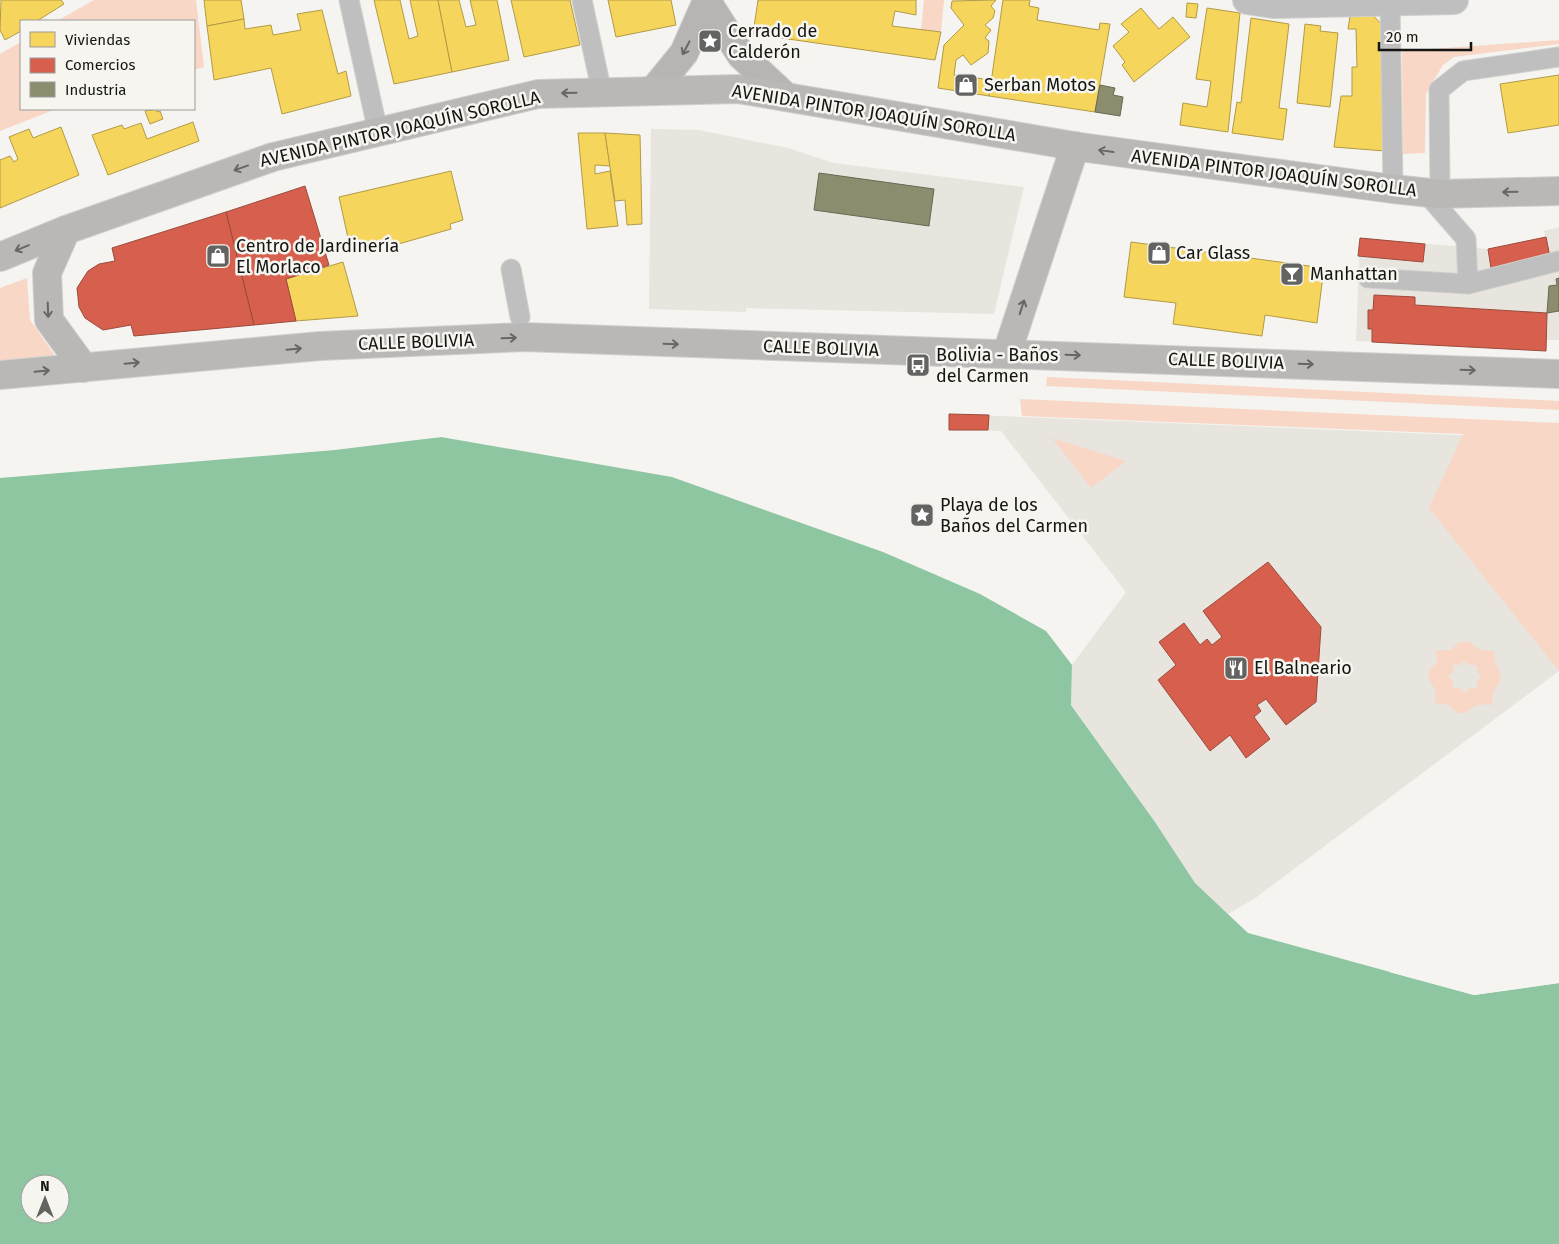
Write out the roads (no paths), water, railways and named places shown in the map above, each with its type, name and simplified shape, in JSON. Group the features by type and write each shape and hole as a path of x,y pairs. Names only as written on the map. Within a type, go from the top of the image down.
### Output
{"main road":[{"path":"653,91 684,53 706,2"},
{"path":"706,2 741,55 786,97"},
{"name":"AVENIDA PINTOR JOAQUÍN SOROLLA","path":"0,257 66,230 273,157 538,94 738,88 1075,146 1392,189 1433,193 1559,192"},
{"path":"1007,353 1075,146"},
{"path":"66,230 47,272 49,320 84,368"},
{"name":"CALLE BOLIVIA","path":"0,375 320,346 524,338 714,346 1007,353 1559,374"}],"street":[{"path":"1247,0 1273,4 1390,3 1454,0"}],"lane":[{"path":"349,0 378,132"},
{"path":"582,0 602,93"},
{"path":"1390,3 1392,189"},
{"path":"1468,284 1466,239 1433,193 1439,90 1463,71 1559,58"},
{"path":"1368,278 1468,284 1559,261"},
{"path":"511,269 520,317"}],"place":[{"name":"Cerrado de Calderón","path":"710,41"},
{"name":"Serban Motos","path":"966,85"},
{"name":"Car Glass","path":"1159,253"},
{"name":"Centro de Jardinería El Morlaco","path":"218,256"},
{"name":"Manhattan","path":"1292,274"},
{"name":"Bolivia - Baños del Carmen","path":"918,365"},
{"name":"Playa de los Baños del Carmen","path":"922,515"},
{"name":"El Balneario","path":"1236,668"}]}
